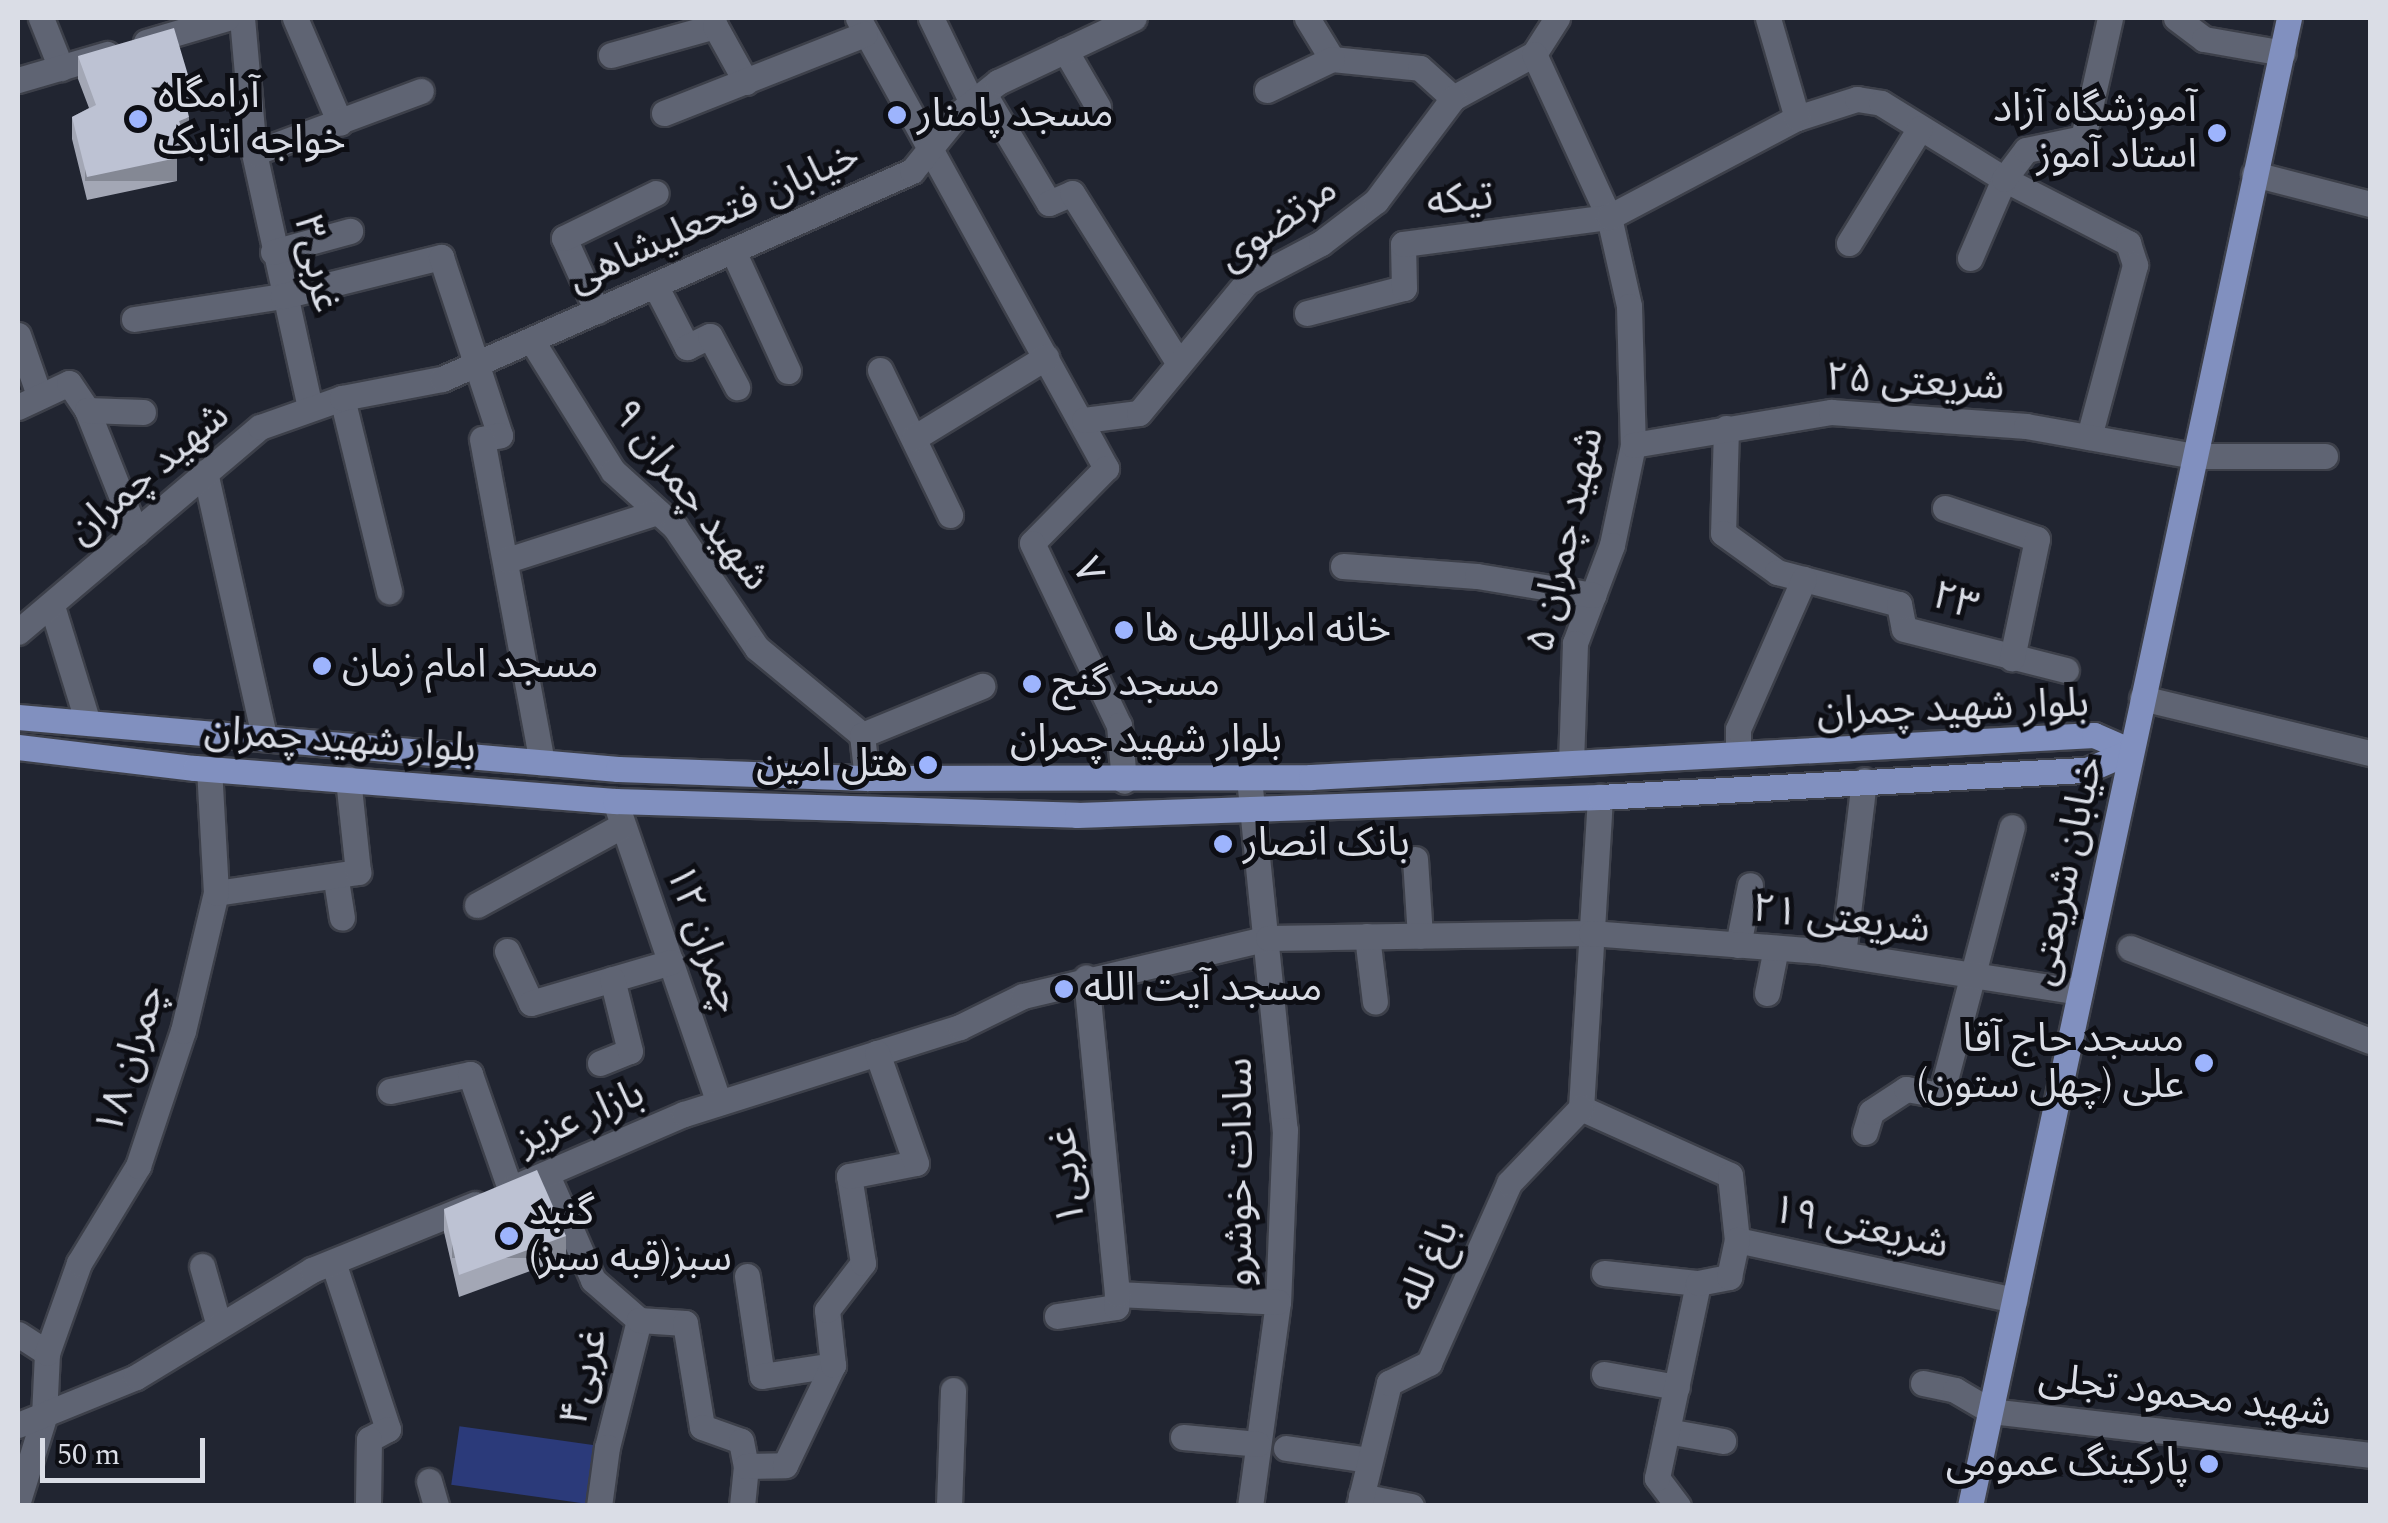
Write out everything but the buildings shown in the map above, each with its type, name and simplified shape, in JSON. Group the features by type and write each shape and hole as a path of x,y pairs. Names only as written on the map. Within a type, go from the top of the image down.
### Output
{"main road":[{"name":"خیابان شریعتی","path":"1970,1506 2290,18"},
{"name":"بلوار شهید چمران","path":"18,716 618,769 867,778 1249,778 2094,735 2131,752"},
{"name":"بلوار شهید چمران","path":"18,747 209,769 348,779 618,814 1077,815 1600,797 2087,770 2131,752"},
{"path":"1844,748 1853,781"},
{"path":"618,769 618,814"}],"street":[{"path":"41,18 61,68"},
{"path":"18,80 227,18"},
{"name":"غربی۳","path":"242,18 254,154 310,407"},
{"path":"296,18 340,122"},
{"path":"931,18 978,98 1049,204 1072,194 1178,362"},
{"name":"خیابان فتحعلیشاهی","path":"342,398 442,379 912,171 932,154 978,98 1134,18"},
{"path":"1307,18 1332,58"},
{"path":"1267,90 1332,58 1420,68 1453,98 1534,54 1558,18"},
{"path":"1768,18 1797,118"},
{"path":"1970,258 2004,179 2026,150 2083,138 2110,18"},
{"path":"2176,18 2204,39 2282,52"},
{"path":"611,55 714,26 746,82"},
{"path":"664,112 746,82 861,26 1084,420"},
{"path":"1066,50 1098,106"},
{"name":"شهید چمران ۵","path":"1534,54 1609,217 1629,306 1633,445 1612,545 1575,643 1571,762"},
{"path":"254,154 421,91"},
{"name":"مرتضوی","path":"1084,420 1139,413 1246,282 1321,244 1376,201 1453,98"},
{"path":"1609,217 1797,118 1870,100 2004,179 2128,243 2134,252 2089,437"},
{"path":"1849,242 1920,128"},
{"path":"2254,174 2370,204"},
{"path":"597,312 564,238 656,193"},
{"name":"تیکه","path":"1307,314 1404,288 1403,244 1609,217"},
{"path":"273,252 350,230"},
{"path":"733,251 788,371"},
{"path":"134,319 284,296 442,257 500,436 482,440 542,762"},
{"path":"655,286 686,346 710,336 736,387"},
{"path":"18,336 28,401 69,382 87,410 136,533"},
{"name":"شهید چمران ۹","path":"532,340 612,471 657,512 725,594 757,648 862,735"},
{"path":"914,438 1046,357"},
{"path":"880,370 950,515"},
{"path":"342,398 389,591"},
{"name":"شهید چمران","path":"18,632 260,427 342,398"},
{"path":"87,410 143,412"},
{"name":"شریعتی ۲۵","path":"1633,445 1831,412 2089,437 2194,456 2325,456"},
{"name":"۷","path":"1084,420 1106,468 1032,542 1119,725 1124,781"},
{"name":"۲۳","path":"1726,428 1723,533 1778,572 1898,604 1904,628 2066,670"},
{"path":"205,472 264,736"},
{"path":"1945,508 2037,539 2012,658"},
{"path":"507,560 657,512"},
{"path":"1343,566 1476,576 1592,595"},
{"path":"1738,753 1738,729 1804,579"},
{"path":"52,606 88,723"},
{"path":"867,778 862,735 982,686"},
{"path":"2142,698 2370,754"},
{"name":"چمران ۱۸","path":"18,1501 44,1417 47,1353 79,1263 138,1166 184,1032 216,893 209,769"},
{"name":"سادات خوشرو","path":"1249,778 1286,1130 1278,1302 1250,1506"},
{"path":"342,918 347,876 348,779"},
{"path":"1843,954 1853,781"},
{"path":"1581,1108 1600,797"},
{"path":"477,905 618,814"},
{"name":"چمران ۱۲","path":"618,814 719,1103"},
{"path":"1866,1132 1870,1112 1906,1089 1941,1095 1976,975 2012,826"},
{"path":"1415,858 1420,936"},
{"path":"216,893 347,876"},
{"path":"1738,945 1750,885"},
{"name":"شریعتی ۲۱","path":"1367,936 1591,933 1843,954 2080,992"},
{"path":"1367,936 1375,1002"},
{"name":"بازار عزیز","path":"18,1425 136,1377 333,1262 719,1103 877,1054 1086,978 1268,938 1367,936"},
{"path":"1766,993 1776,948"},
{"path":"2130,948 2370,1040"},
{"path":"507,952 531,1002 671,962"},
{"path":"600,1063 630,1051 612,978"},
{"name":"غربی۱","path":"1086,978 1118,1294"},
{"path":"746,1466 786,1465 833,1365 827,1310 863,1263 849,1176 916,1163 877,1054"},
{"path":"390,1091 470,1074 510,1189"},
{"name":"شریعتی ۱۹","path":"1581,1108 1730,1176 1737,1240 2014,1300"},
{"name":"باغ لله","path":"1368,1460 1389,1383 1429,1363 1510,1182 1581,1108"},
{"name":"غربی۴","path":"546,1175 593,1280 639,1320 607,1446 600,1506"},
{"path":"1604,1273 1698,1283 1729,1277 1737,1240"},
{"path":"333,1262 388,1429 370,1439 368,1506"},
{"path":"202,1266 220,1326"},
{"path":"748,1276 762,1376 833,1365"},
{"path":"1678,1506 1658,1478 1698,1283"},
{"path":"1057,1316 1116,1308 1118,1294 1278,1302"},
{"path":"639,1320 686,1323 702,1427 741,1441 746,1466 742,1506"},
{"path":"18,1334 47,1353"},
{"path":"1604,1374 1676,1388"},
{"path":"1923,1383 1955,1390 1991,1411"},
{"path":"949,1506 953,1390"},
{"name":"شهید محمود تجلی","path":"1991,1411 2370,1456"},
{"path":"1667,1431 1723,1442"},
{"path":"1183,1438 1258,1444"},
{"path":"1286,1448 1368,1460 1360,1501 1411,1506"}],"shaded area":[{"path":"459,1426 607,1447 599,1505 451,1485"}],"place":[{"name":"مسجد پامنار","path":"897,115"},
{"name":"آرامگاه خواجه اتابک","path":"138,119"},
{"name":"آموزشگاه آزاد استاد آموز","path":"2217,133"},
{"name":"خانه امراللهی ها","path":"1124,630"},
{"name":"مسجد امام زمان","path":"322,666"},
{"name":"مسجد گنج","path":"1032,684"},
{"name":"هتل امین","path":"928,765"},
{"name":"بانک انصار","path":"1223,844"},
{"name":"مسجد آیت الله","path":"1064,989"},
{"name":"مسجد حاج آقا علی (چهل ستون)","path":"2204,1063"},
{"name":"گنبد سبز(قبه سبز)","path":"509,1236"},
{"name":"پارکینگ عمومی","path":"2209,1464"}]}
